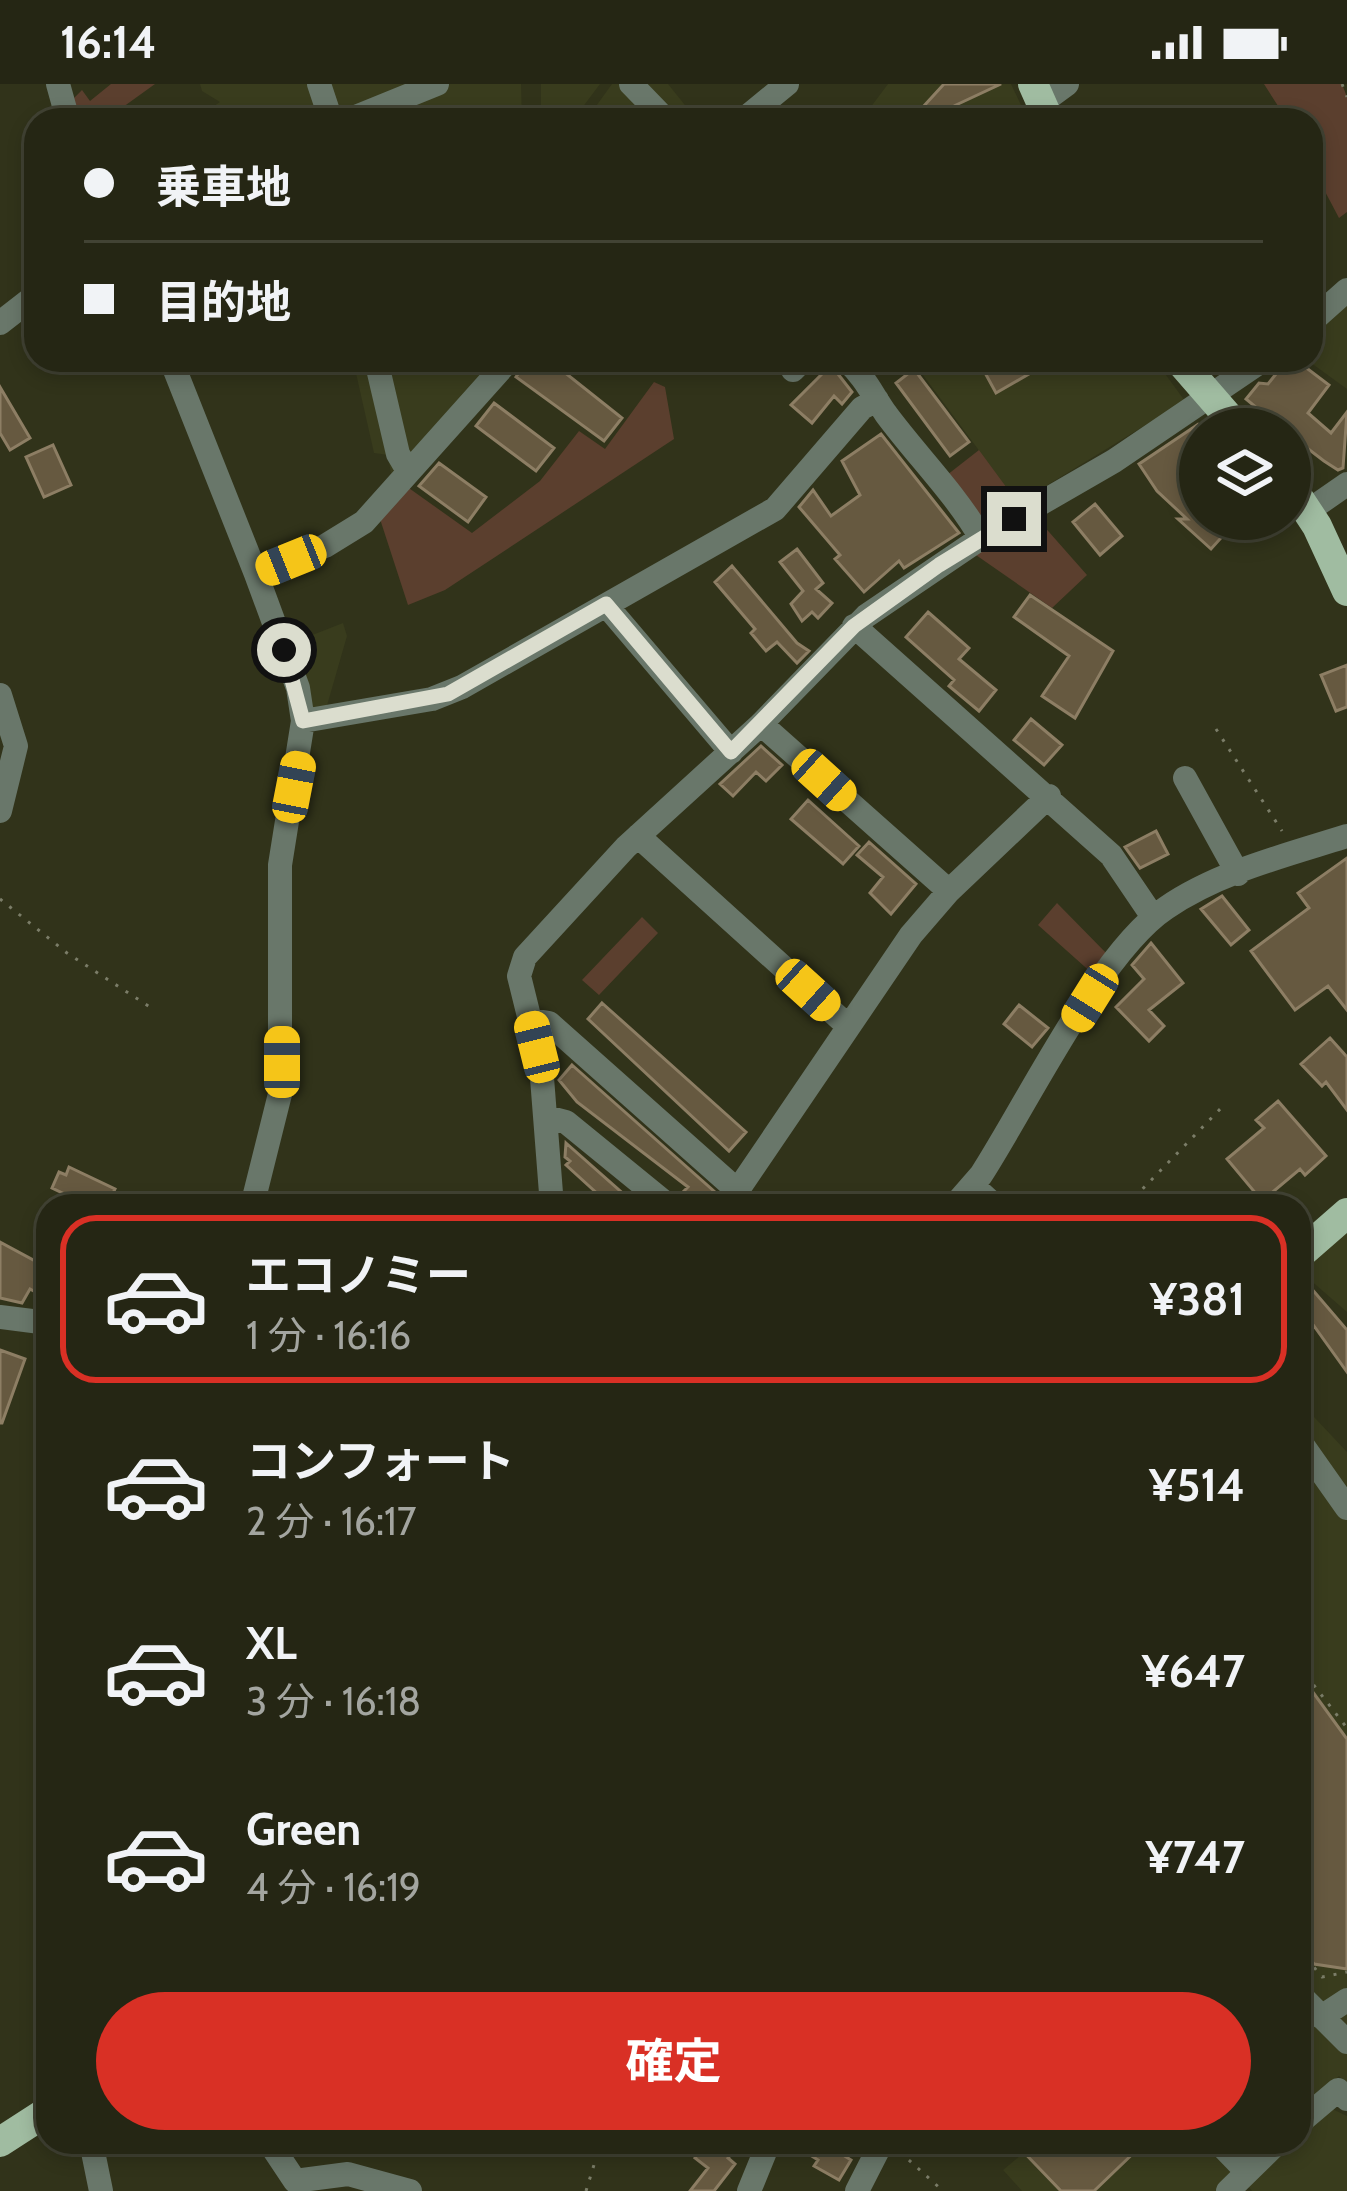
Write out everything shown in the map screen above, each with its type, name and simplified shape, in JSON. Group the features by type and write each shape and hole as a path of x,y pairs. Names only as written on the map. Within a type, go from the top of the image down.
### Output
{"main road":[{"path":"1189,372 1219,408"},
{"path":"1311,521 1347,591"},
{"path":"1311,1244 1347,1213"},
{"path":"0,2142 36,2119"}],"street":[{"path":"378,108 437,84"},
{"path":"631,84 654,108"},
{"path":"758,108 787,84"},
{"path":"1041,102 1067,84"},
{"path":"1323,311 1347,290"},
{"path":"0,323 24,304"},
{"path":"176,372 298,688 303,721 280,865 280,1094 255,1194"},
{"path":"379,372 398,454 408,471"},
{"path":"256,574 353,530 440,442 499,372"},
{"path":"860,372 981,538"},
{"path":"551,1194 547,1117 519,976 521,963 638,836 760,724 854,626 981,538 1114,461 1246,372"},
{"path":"303,721 448,694 782,504 862,409 877,400"},
{"path":"1311,494 1347,484"},
{"path":"606,604 731,752"},
{"path":"854,626 1119,862 1153,917"},
{"path":"0,695 16,746 0,811"},
{"path":"760,724 949,891"},
{"path":"1185,778 1238,874"},
{"path":"735,1194 911,935 949,891 1049,796"},
{"path":"638,836 848,1026"},
{"path":"965,1194 1116,957 1153,917 1187,895 1347,836"},
{"path":"531,1020 549,1023 728,1194"},
{"path":"547,1117 566,1122 654,1194"},
{"path":"973,1186 982,1194"},
{"path":"0,1317 36,1322"},
{"path":"1311,1453 1347,1508"},
{"path":"1322,2017 1347,2000"},
{"path":"1311,2006 1347,2042"},
{"path":"1311,2113 1338,2090 1347,2099"},
{"path":"93,2154 100,2191"},
{"path":"277,2154 295,2181 348,2174 410,2191"},
{"path":"749,2191 764,2154"},
{"path":"857,2191 880,2154"},
{"path":"1230,2154 1246,2171"},
{"path":"1228,2191 1265,2154"}],"path":[{"path":"1342,84 1347,97"},
{"path":"1216,729 1283,832"},
{"path":"0,899 67,953 153,1009"},
{"path":"1138,1194 1226,1103"},
{"path":"1311,1682 1347,1728"},
{"path":"1311,1964 1328,1979 1347,1972"},
{"path":"586,2191 597,2154"},
{"path":"900,2154 943,2191"}],"shaded area":[{"path":"111,84 155,84 122,108 74,108 72,100 82,90 90,101"},
{"path":"200,84 521,84 522,108 211,108 220,102 202,91"},
{"path":"541,84 600,84 582,108 541,108"},
{"path":"612,84 668,84 687,108 595,108"},
{"path":"888,84 1011,84 1022,108 870,108"},
{"path":"1264,84 1342,84 1347,97 1347,212 1339,218 1323,188 1323,108 1279,108"},
{"path":"1347,301 1347,389 1323,372 1323,322"},
{"path":"356,372 486,372 391,474 388,455 374,453"},
{"path":"921,372 1164,372 1185,401 1018,503"},
{"path":"654,382 665,387 674,439 445,590 408,605 380,519 406,486 472,533 540,481 579,431 605,449"},
{"path":"979,450 1018,503 983,524 947,475"},
{"path":"1034,515 1087,575 1052,608 973,553"},
{"path":"343,623 347,636 326,709 312,711 292,643"},
{"path":"1057,903 1108,955 1094,975 1038,925"},
{"path":"642,917 658,933 599,995 582,980"},
{"path":"1347,1230 1347,1312 1311,1281 1311,1263"},
{"path":"1311,1414 1347,1452 1347,2084 1339,2076 1311,2102"},
{"path":"1330,2108 1347,2116 1347,2191 1252,2191 1247,2185 1280,2154 1311,2154 1311,2126"},
{"path":"1255,2154 1218,2191 1022,2191 1003,2170 1021,2155"}],"building":[{"path":"944,84 1001,84 956,105 960,108 922,108"},
{"path":"520,372 564,372 622,418 604,441 516,377"},
{"path":"824,372 836,372 852,392 842,404 834,396 812,423 791,405"},
{"path":"916,372 969,442 950,456 896,383"},
{"path":"985,372 1032,372 996,393"},
{"path":"1278,372 1312,372 1329,385 1311,409 1257,408 1246,399 1259,383 1268,384"},
{"path":"0,387 30,438 10,450 0,433"},
{"path":"494,403 554,448 536,471 476,426"},
{"path":"1347,412 1343,468 1338,470 1311,451 1311,416 1331,433"},
{"path":"881,434 959,533 904,568 899,561 864,592 799,507 813,490 831,516 860,495 842,461"},
{"path":"1179,437 1179,512 1157,491 1139,464"},
{"path":"53,445 71,485 44,497 26,457"},
{"path":"439,463 486,497 468,522 419,486"},
{"path":"1095,504 1122,536 1100,555 1073,522"},
{"path":"797,549 823,583 816,589 832,603 818,618 812,612 802,621 791,604 803,591 780,562"},
{"path":"732,566 809,651 797,663 777,642 766,651 751,633 755,629 715,582"},
{"path":"1030,595 1113,651 1075,718 1042,696 1069,656 1014,617"},
{"path":"928,612 969,648 959,659 996,690 979,711 949,686 954,680 906,637"},
{"path":"1347,665 1347,707 1336,711 1321,675"},
{"path":"1031,719 1062,745 1044,765 1014,740"},
{"path":"761,746 782,765 766,781 756,772 733,796 720,784"},
{"path":"808,800 859,846 843,864 791,819"},
{"path":"1156,831 1168,854 1140,868 1125,847"},
{"path":"869,842 916,884 891,914 870,893 883,877 857,855"},
{"path":"1347,858 1347,1010 1328,986 1295,1010 1251,951 1309,908 1298,893"},
{"path":"1222,896 1249,930 1231,945 1201,909"},
{"path":"1151,943 1183,983 1149,1010 1164,1026 1149,1041 1116,1007 1144,979 1132,965"},
{"path":"602,1003 746,1132 729,1151 588,1019"},
{"path":"1019,1005 1048,1028 1032,1047 1004,1024"},
{"path":"1330,1038 1347,1057 1347,1110 1326,1082 1322,1086 1301,1064"},
{"path":"572,1065 716,1193 681,1194 688,1187 577,1102 559,1080"},
{"path":"1278,1101 1326,1156 1305,1175 1300,1169 1270,1194 1256,1194 1227,1159 1264,1128 1256,1120"},
{"path":"566,1143 623,1194 598,1194 566,1165 570,1161 565,1157"},
{"path":"69,1167 115,1189 113,1194 65,1194 52,1188 59,1172 66,1175"},
{"path":"0,1242 36,1262 36,1292 30,1289 22,1303 0,1298"},
{"path":"1311,1288 1347,1330 1347,1372 1314,1326 1311,1329"},
{"path":"0,1350 25,1359 2,1423 0,1423"},
{"path":"1311,1690 1347,1739 1347,1969 1314,1964"},
{"path":"698,2154 731,2154 728,2158 735,2164 714,2191 690,2191 708,2168 695,2158"},
{"path":"809,2154 841,2154 851,2160 839,2180 814,2166 818,2160"},
{"path":"1026,2154 1133,2154 1094,2191 1061,2191"}],"route":[{"path":"284,650 298,688 303,721 448,694 606,604 731,752 854,626 1014,519"}]}
